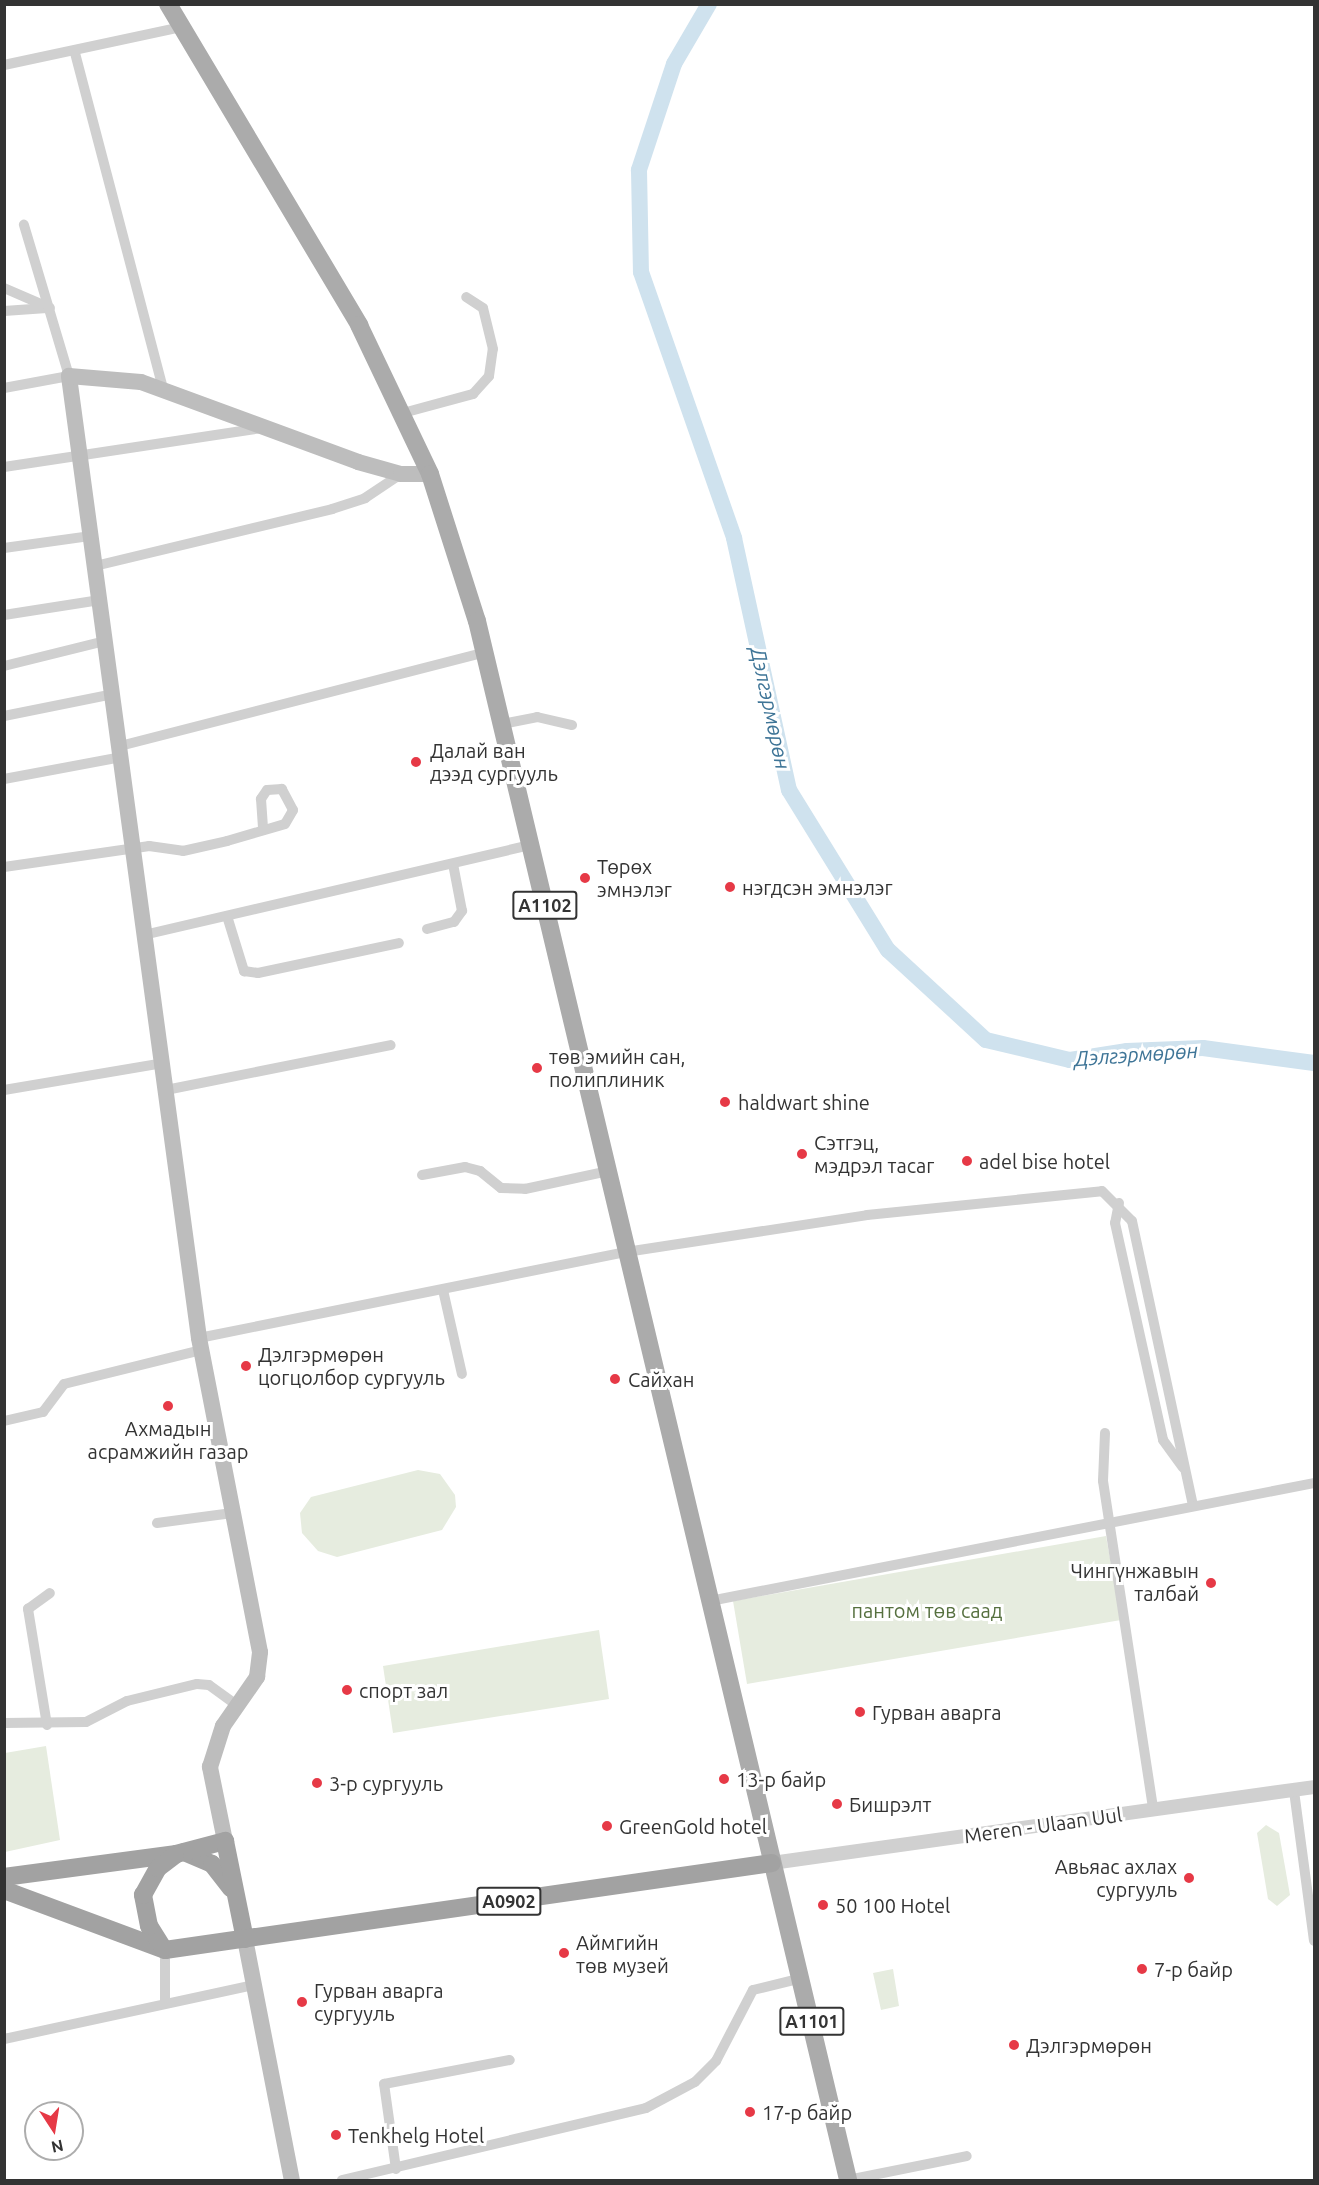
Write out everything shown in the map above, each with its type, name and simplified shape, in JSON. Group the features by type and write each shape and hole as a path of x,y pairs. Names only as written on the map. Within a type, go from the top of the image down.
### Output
{"highway":[{"path":"4,1877 180,1853 225,1841 233,1893 245,1939"},
{"path":"180,1853 212,1864 233,1893"},
{"path":"165,1950 149,1926 144,1895 158,1868 180,1853"},
{"name":"A0902","path":"4,1890 165,1950 772,1863"}],"main road":[{"name":"A1102","path":"168,4 359,324 430,474 485,652 772,1863"},
{"path":"225,1841 210,1767 218,1735 238,1706 260,1666 200,1344 148,934 134,848 69,376 105,375 163,388 401,474 430,474"},
{"name":"A1101","path":"772,1863 802,1978 848,2180"},
{"path":"245,1939 292,2181"}],"street":[{"path":"4,65 75,53 181,27"},
{"path":"75,53 163,388"},
{"path":"4,388 69,376 24,225"},
{"path":"4,288 50,308"},
{"path":"402,412 473,394 489,376 493,349 483,308 466,297"},
{"path":"4,311 50,308"},
{"path":"4,467 270,427"},
{"path":"95,566 332,509 365,498 401,474"},
{"path":"4,549 91,536"},
{"path":"4,615 100,600"},
{"path":"4,666 105,641"},
{"path":"4,779 121,752 485,652"},
{"path":"4,716 113,694"},
{"path":"502,724 537,717 572,725"},
{"path":"4,867 134,848 183,851 263,830"},
{"path":"148,934 531,845"},
{"path":"427,929 454,922 462,911 453,864"},
{"path":"227,916 244,971 258,973 399,943"},
{"path":"166,1090 391,1045"},
{"path":"4,1090 163,1063"},
{"path":"422,1175 465,1167 480,1171 501,1188 525,1189 609,1171"},
{"path":"4,1420 44,1412 64,1384 200,1344 443,1290 626,1252 867,1215 1102,1191 1119,1203 1132,1221 1181,1435 1183,1468 1193,1506"},
{"path":"1119,1203 1115,1223 1163,1440 1183,1468"},
{"path":"443,1290 462,1374"},
{"path":"1105,1432 1103,1481 1154,1809"},
{"path":"710,1601 1109,1521 1314,1483"},
{"path":"157,1523 232,1513"},
{"path":"47,1725 28,1609 50,1593"},
{"path":"4,1724 47,1725 86,1722 127,1701 197,1684 209,1685 238,1706"},
{"name":"Meren - Ulaan Uul","path":"772,1863 1314,1788"},
{"path":"1294,1791 1314,1941"},
{"path":"165,1950 165,2002"},
{"path":"342,2181 646,2108 695,2082 716,2061 753,1990 802,1978"},
{"path":"4,2039 165,2002 254,1985"},
{"path":"396,2169 384,2084 510,2060"},
{"path":"848,2180 967,2156"}],"green space":[{"path":"418,1470 440,1474 455,1495 456,1507 442,1530 337,1557 318,1551 302,1533 300,1513 311,1497"},
{"name":"пантом төв саад","path":"1106,1536 1121,1620 747,1684 733,1601"},
{"path":"599,1630 609,1699 393,1733 383,1666"},
{"path":"46,1746 60,1840 5,1852 5,1753"},
{"path":"1266,1825 1279,1833 1290,1895 1277,1906 1268,1899 1257,1833"},
{"path":"893,1969 899,2006 881,2010 873,1973"}],"waterway":[{"name":"Дэлгэрмөрөн","path":"709,4 674,64 639,170 641,272 734,538 789,790 888,950 986,1040 1070,1060 1127,1051 1203,1048 1314,1063"}],"place":[{"name":"Далай ван дээд сургууль","path":"416,762"},
{"name":"Төрөх эмнэлэг","path":"585,878"},
{"name":"нэгдсэн эмнэлэг","path":"730,887"},
{"name":"төв эмийн сан, полиплиник","path":"537,1068"},
{"name":"haldwart shine","path":"725,1102"},
{"name":"Сэтгэц, мэдрэл тасаг","path":"802,1154"},
{"name":"adel bise hotel","path":"967,1161"},
{"name":"Дэлгэрмөрөн цогцолбор сургууль","path":"246,1366"},
{"name":"Сайхан","path":"615,1379"},
{"name":"Ахмадын асрамжийн газар","path":"168,1406"},
{"name":"Чингүнжавын талбай","path":"1211,1583"},
{"name":"спорт зал","path":"347,1690"},
{"name":"Гурван аварга","path":"860,1712"},
{"name":"13-р байр","path":"724,1779"},
{"name":"3-р сургууль","path":"317,1783"},
{"name":"Бишрэлт","path":"837,1804"},
{"name":"GreenGold hotel","path":"607,1826"},
{"name":"Авьяас ахлах сургууль","path":"1189,1878"},
{"name":"50 100 Hotel","path":"823,1905"},
{"name":"Аймгийн төв музей","path":"564,1953"},
{"name":"7-р байр","path":"1142,1969"},
{"name":"Гурван аварга сургууль","path":"302,2002"},
{"name":"Дэлгэрмөрөн","path":"1014,2045"},
{"name":"17-р байр","path":"750,2112"},
{"name":"Tenkhelg Hotel","path":"336,2135"}]}
